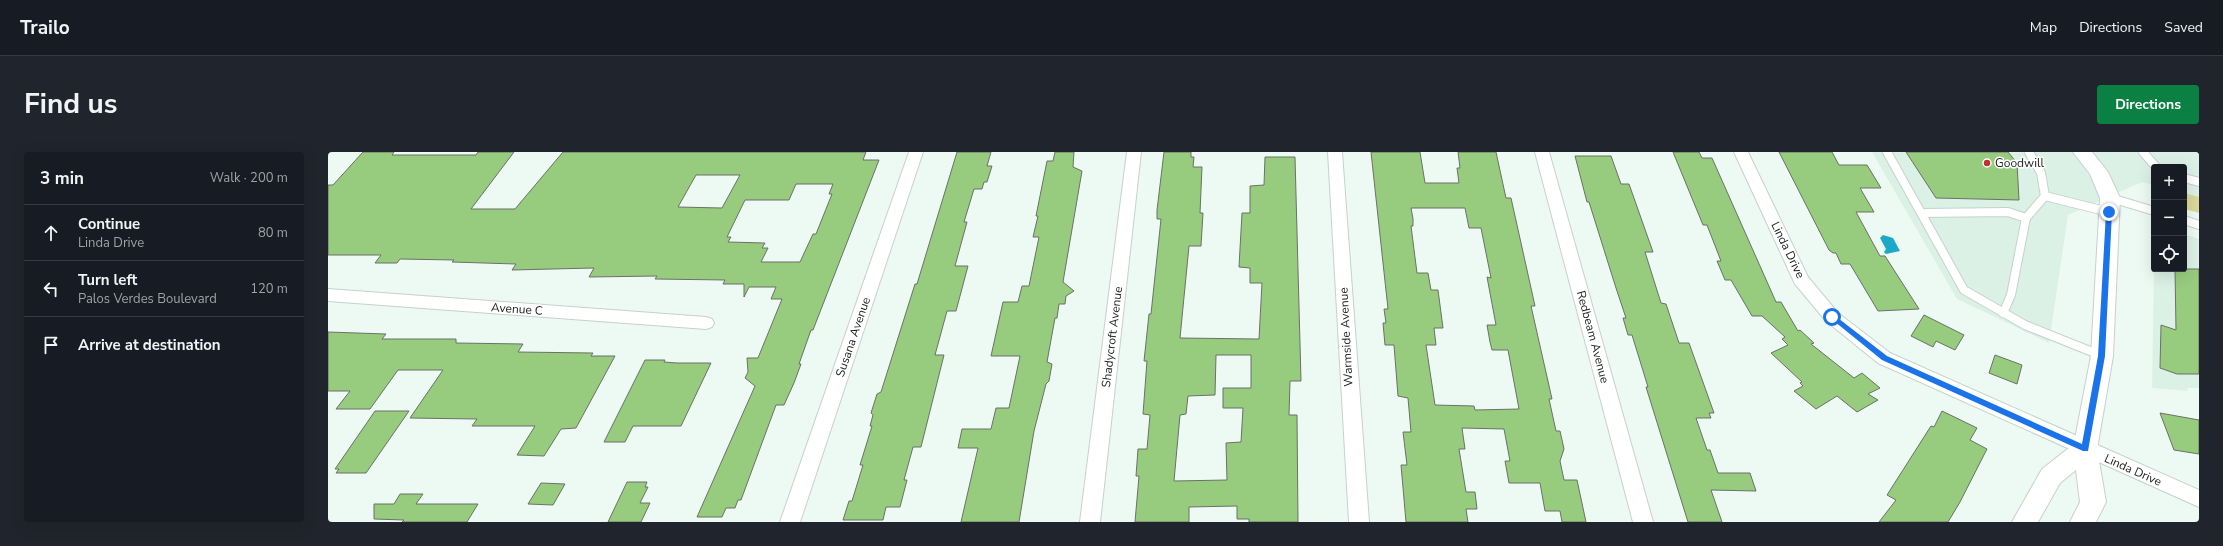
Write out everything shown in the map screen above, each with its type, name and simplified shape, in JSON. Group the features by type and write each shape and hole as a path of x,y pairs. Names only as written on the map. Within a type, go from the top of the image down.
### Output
{"main road":[{"path":"2082,152 2099,172 2110,205 2102,356 2085,448 2093,502 2083,522"},
{"path":"2025,522 2051,476 2085,448"}],"street":[{"name":"Susana Avenue","path":"790,522 916,152"},
{"name":"Shadycroft Avenue","path":"1090,522 1134,152"},
{"name":"Warmside Avenue","path":"1335,152 1359,522"},
{"name":"Redbeam Avenue","path":"1542,152 1643,522"},
{"name":"Linda Drive","path":"1742,152 1801,280 1832,317 1884,358 2199,499"},
{"name":"Avenue C","path":"328,295 706,323"}],"lane":[{"path":"1887,152 1964,290 2025,325 2102,356"},
{"path":"2003,313 2011,295 2026,218 2045,196 2044,179 2036,162 2029,152"},
{"path":"2143,152 2153,164"},
{"path":"2187,179 2199,182"},
{"path":"2045,196 2151,211"},
{"path":"1922,213 2008,212 2026,218"},
{"path":"2187,221 2199,225"}],"shaded area":[{"path":"1872,152 2199,152 2199,199 2187,196 2187,164 2151,164 2151,184 2142,182 2068,215 2049,343 1957,299"},
{"path":"2187,235 2199,239 2199,388 2187,388 2188,391 2152,388 2154,272 2187,272"}],"green space":[{"path":"2187,194 2199,197 2199,213 2187,210"}],"water":[{"path":"1883,235 1893,238 1900,251 1886,254 1884,252 1886,249 1880,238"}],"building":[{"path":"363,152 394,152 392,155 476,155 478,152 514,152 471,209 515,209 563,152 866,152 863,160 879,160 813,330 811,330 794,383 784,405 776,405 741,500 738,500 735,508 726,508 722,517 697,517 755,386 745,378 748,372 747,358 758,358 782,299 771,299 776,287 749,287 744,297 744,284 723,284 725,280 655,279 657,276 589,277 594,268 512,270 516,264 452,262 454,260 400,259 397,263 375,263 381,255 328,255 328,185 333,185","holes":["696,175 740,175 722,208 678,207","796,184 833,184 829,194 832,194 816,234 813,234 800,262 761,262 768,248 762,248 765,243 728,242 731,237 727,237 745,200 789,200"]},
{"path":"957,152 991,152 987,166 992,166 987,182 984,182 982,189 974,189 964,222 967,222 955,266 968,266 956,311 947,311 935,355 944,355 921,447 913,447 904,480 907,480 900,507 886,507 883,520 843,520 849,501 852,501 863,465 860,465 872,426 870,426 873,415 871,413 877,394 881,392 915,284 917,284"},
{"path":"1055,152 1074,152 1073,167 1082,171 1063,282 1074,291 1066,296 1065,304 1059,304 1057,318 1055,318 1047,362 1052,364 1049,381 1046,384 1034,431 1019,522 961,522 978,448 958,448 962,429 991,429 996,408 1009,408 1020,356 991,356 1003,302 1018,302 1022,286 1029,286 1039,237 1033,237 1038,216 1036,216 1047,161 1053,161"},
{"path":"1164,152 1191,152 1191,157 1194,157 1193,167 1202,167 1200,213 1203,213 1201,246 1189,246 1180,338 1259,339 1262,283 1250,283 1250,268 1239,267 1242,213 1250,213 1250,186 1264,185 1265,157 1295,157 1301,381 1290,381 1289,415 1297,415 1298,522 1249,522 1249,519 1237,519 1237,506 1189,507 1189,522 1135,522 1139,476 1136,476 1138,449 1147,449 1150,415 1143,414 1147,361 1144,361 1149,314 1151,314 1161,219 1157,219","holes":["1216,355 1251,355 1251,388 1223,388 1223,408 1243,408 1241,442 1226,443 1227,480 1174,481 1180,415 1186,414 1188,396 1215,395"]},
{"path":"1371,152 1420,152 1425,183 1459,183 1457,168 1460,168 1458,152 1496,152 1506,198 1511,198 1535,306 1531,306 1552,399 1549,399 1556,431 1560,431 1564,449 1560,461 1564,480 1577,480 1586,522 1562,522 1560,511 1545,511 1540,483 1509,483 1505,461 1510,461 1504,429 1462,428 1465,449 1459,449 1466,492 1475,492 1477,509 1466,509 1468,522 1406,522 1401,465 1407,465 1403,432 1411,432 1408,398 1398,396 1394,345 1385,345 1383,323 1386,323 1384,309 1388,309","holes":["1411,208 1465,208 1469,228 1481,228 1491,278 1487,277 1496,325 1487,325 1492,350 1508,350 1519,409 1475,410 1474,406 1435,405 1426,345 1436,345 1434,328 1443,328 1438,290 1431,290 1428,273 1417,273 1411,226 1413,226"]},
{"path":"1673,152 1699,152 1702,158 1712,158 1776,302 1781,302 1798,331 1800,330 1814,343 1811,344 1854,378 1862,373 1880,388 1868,394 1878,400 1857,412 1837,396 1816,409 1794,391 1803,386 1800,383 1802,382 1771,353 1788,345 1782,339 1785,337 1762,316 1752,316 1731,280 1725,280 1717,261 1721,261 1707,225 1703,225"},
{"path":"1779,152 1832,152 1839,165 1867,165 1881,188 1860,188 1874,212 1856,212 1880,256 1885,256 1919,309 1878,311 1850,264 1841,264 1836,253 1829,250"},
{"path":"1906,152 2008,152 2017,163 2019,200 1936,198"},
{"path":"1575,156 1611,156 1621,184 1629,184 1653,252 1645,252 1661,303 1666,304 1679,343 1689,343 1714,413 1709,413 1711,418 1696,418 1707,450 1710,450 1718,473 1750,473 1756,491 1711,490 1722,522 1688,522 1646,387 1648,387 1632,335 1628,335 1623,318 1626,318 1589,202 1587,202"},
{"path":"2187,269 2199,269 2199,374 2177,374 2160,368 2161,325 2176,330 2175,272 2187,272"},
{"path":"1924,315 1964,335 1955,350 1936,341 1933,347 1911,336"},
{"path":"328,332 386,334 382,339 456,339 456,343 523,344 518,352 593,353 591,356 615,356 576,428 561,429 544,456 517,455 535,426 472,426 477,419 410,418 443,370 398,370 370,409 336,409 350,391 328,391"},
{"path":"1995,355 2022,365 2017,384 1989,373"},
{"path":"645,360 665,360 664,362 677,363 711,363 681,426 633,426 625,442 604,442"},
{"path":"375,411 409,411 366,473 336,473 339,469 335,469"},
{"path":"1942,411 1977,428 1970,440 1987,449 1960,502 1948,522 1879,522 1896,500 1887,495 1931,426 1934,427"},
{"path":"2160,413 2199,420 2199,454 2174,450"},
{"path":"627,482 647,482 645,487 648,487 640,503 650,503 641,522 608,522"},
{"path":"541,483 565,484 553,505 528,504"},
{"path":"400,494 423,494 416,504 478,504 467,522 402,522 404,520 374,519 374,504 394,504"}],"place":[{"name":"Goodwill","path":"1987,163"}],"route":[{"path":"1832,317 1884,358 2085,448 2102,356 2109,212"}]}
